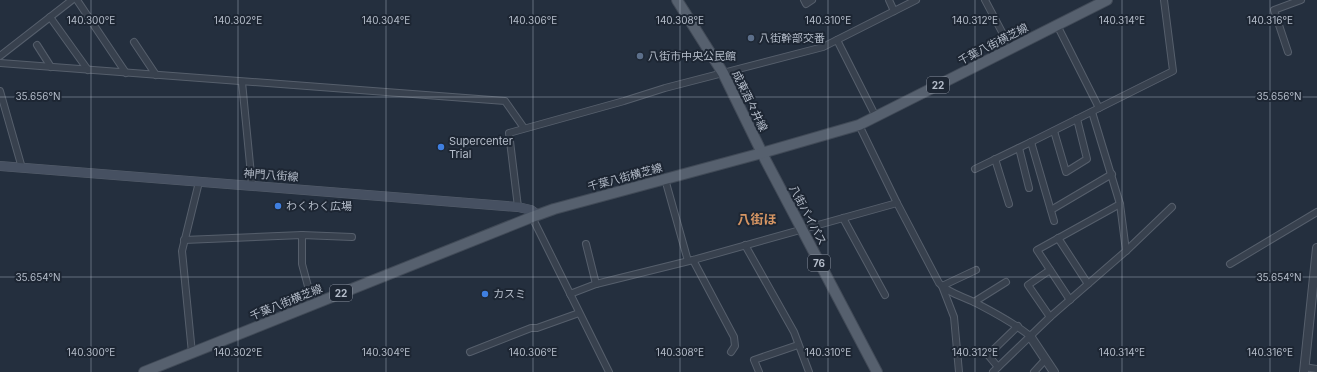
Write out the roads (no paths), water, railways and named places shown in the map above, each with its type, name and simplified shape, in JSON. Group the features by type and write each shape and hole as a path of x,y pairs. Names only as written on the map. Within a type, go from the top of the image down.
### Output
{"main road":[{"name":"成東酒々井線","path":"677,0 723,73 762,153"},
{"name":"千葉八街横芝線","path":"144,372 535,216 859,125 1107,0"},
{"name":"八街バイパス","path":"762,153 878,372"},
{"name":"神門八街線","path":"0,166 518,207 531,210 535,216"}],"street":[{"path":"0,56 72,0"},
{"path":"77,0 126,73"},
{"path":"804,0 806,4 812,0"},
{"path":"889,0 894,11"},
{"path":"518,207 509,133 665,88 823,47 916,0"},
{"path":"985,0 1011,48"},
{"path":"975,169 1172,71 1164,0"},
{"path":"1288,52 1274,10 1301,0"},
{"path":"50,17 88,70"},
{"path":"1057,25 1099,108"},
{"path":"837,40 876,117"},
{"path":"134,42 156,75"},
{"path":"37,45 51,66"},
{"path":"0,63 505,101 524,128"},
{"path":"242,82 252,186"},
{"path":"0,91 22,168"},
{"path":"1092,112 1120,204 1126,251"},
{"path":"1054,131 1066,172 1087,159 1077,119"},
{"path":"859,125 897,203 939,283 942,286 954,317 959,372"},
{"path":"1031,142 1054,221"},
{"path":"1019,148 1029,188"},
{"path":"995,159 1009,204"},
{"path":"1051,210 1112,174"},
{"path":"665,179 690,261 734,338 735,346 730,352"},
{"path":"192,353 182,251 199,182"},
{"path":"570,294 596,284 690,261 897,203"},
{"path":"1070,300 1037,250 1120,204"},
{"path":"993,372 1050,317 1126,251 1172,208"},
{"path":"1230,264 1317,212"},
{"path":"535,216 579,313 609,372"},
{"path":"843,218 885,295"},
{"path":"184,240 302,235 352,237"},
{"path":"302,235 302,264 313,305"},
{"path":"1058,238 1088,284"},
{"path":"586,244 596,284"},
{"path":"745,245 794,332 808,371 800,372"},
{"path":"1317,248 1304,370 1317,369"},
{"path":"942,286 976,270"},
{"path":"1050,270 1028,285 1050,317"},
{"path":"974,302 1006,282"},
{"path":"942,286 1018,326 1030,336 1054,372"},
{"path":"470,352 531,328 537,328 579,313"},
{"path":"998,367 988,355 1018,326"},
{"path":"759,372 754,360 798,345"},
{"path":"1034,372 1045,360"}],"place":[{"name":"八街幹部交番","path":"751,38"},
{"name":"八街市中央公民館","path":"640,56"},
{"name":"Supercenter Trial","path":"441,147"},
{"name":"わくわく広場","path":"278,206"},
{"name":"カスミ","path":"485,294"}],"district":[{"name":"八街ほ","path":"757,219"}]}
